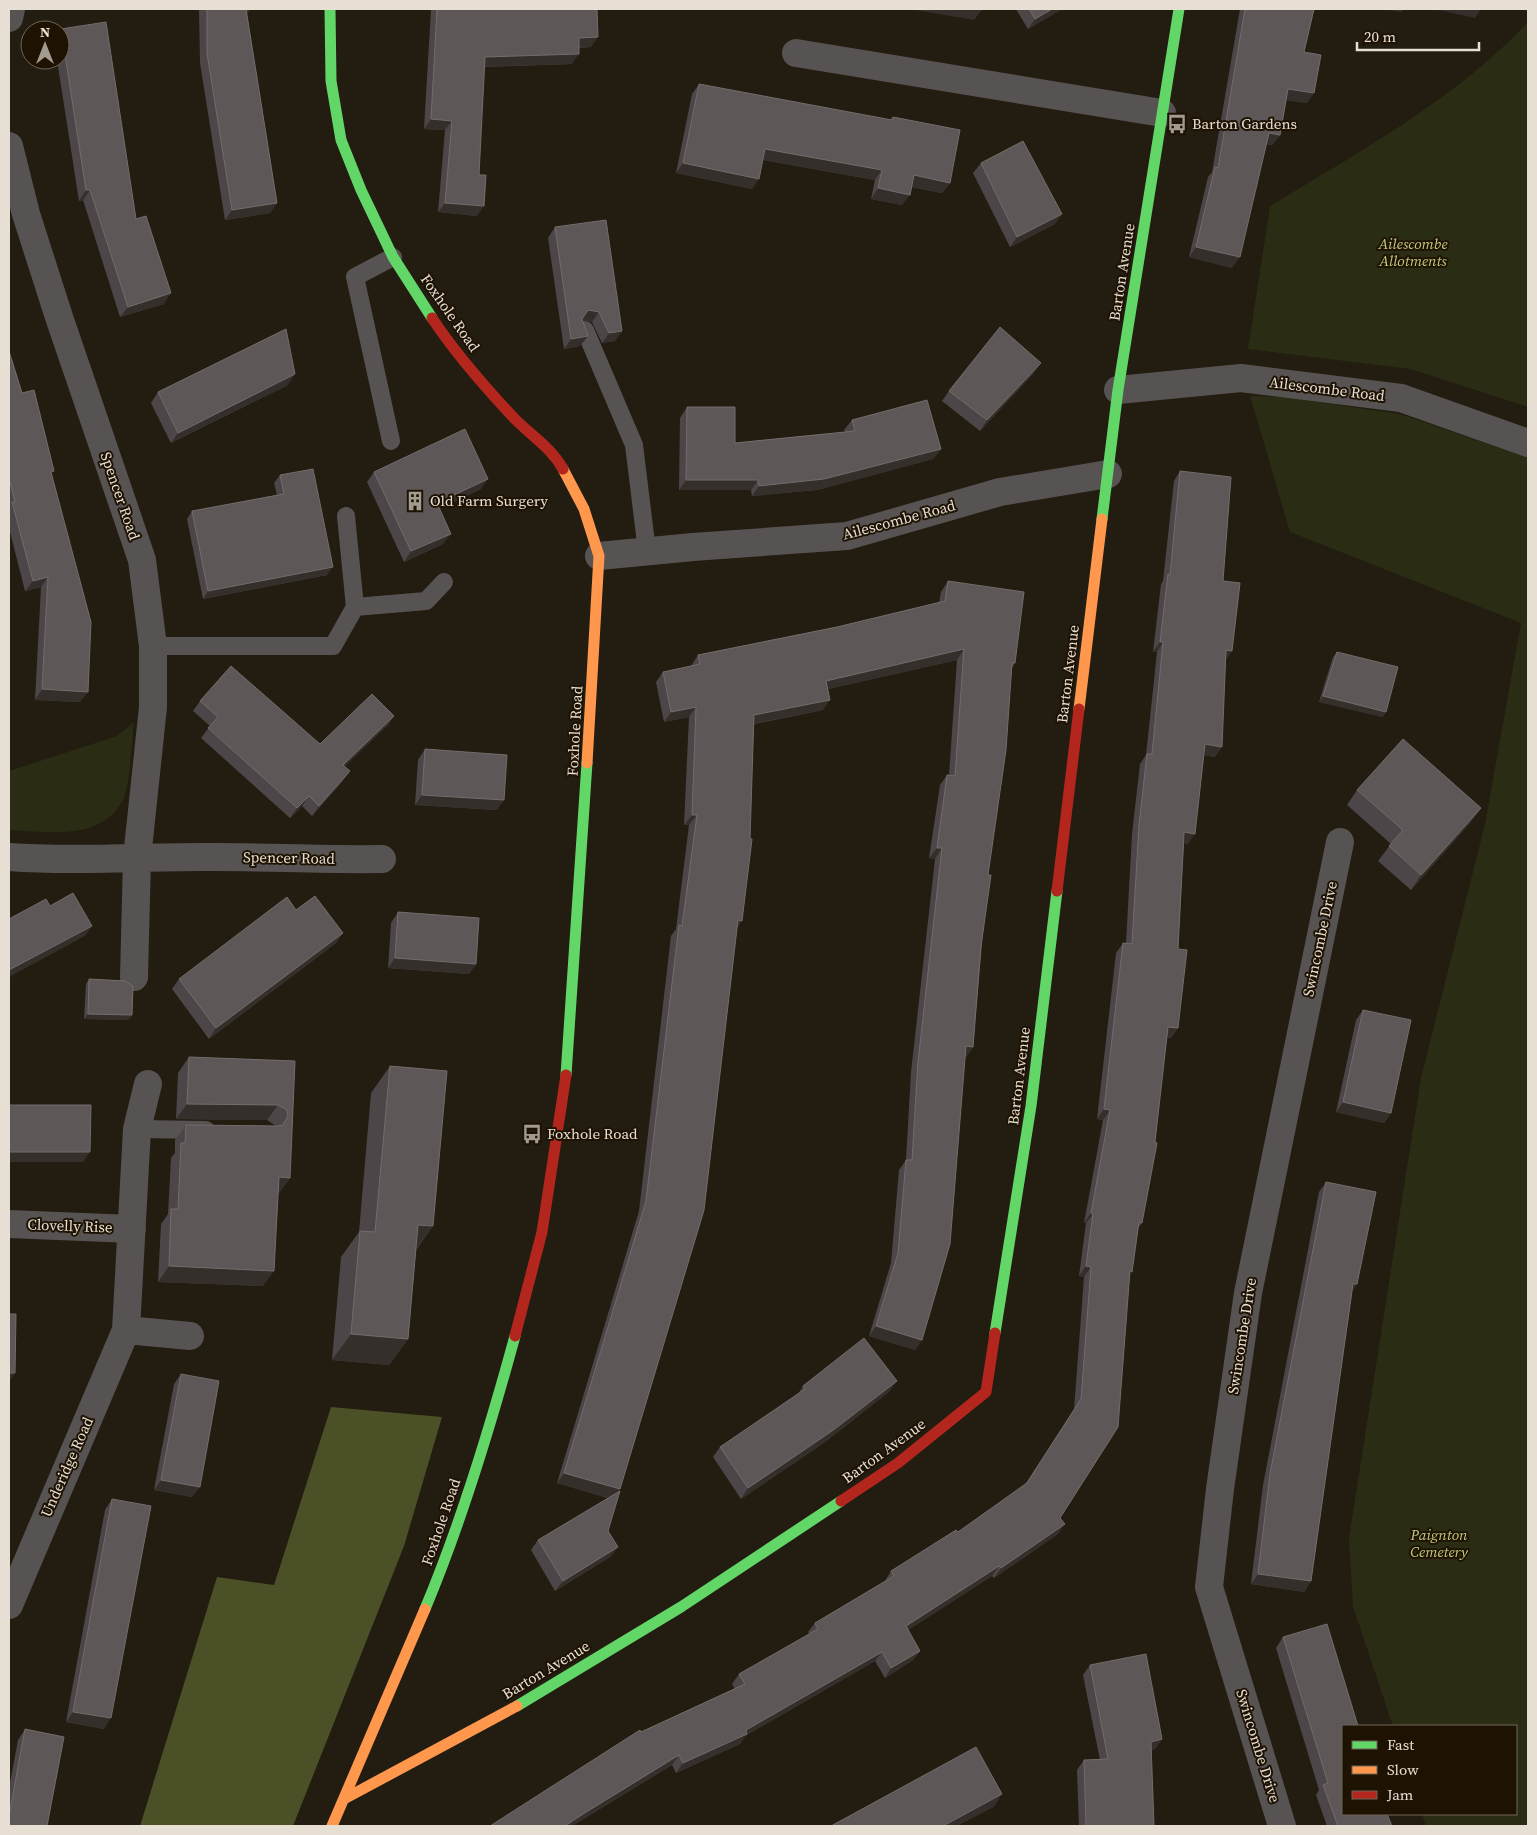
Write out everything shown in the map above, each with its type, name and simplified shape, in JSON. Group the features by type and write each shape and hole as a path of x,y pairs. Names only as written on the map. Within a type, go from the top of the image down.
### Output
{"street":[{"path":"9,18 11,9"},
{"name":"Foxhole Road","path":"330,9 331,81 341,140 361,190 393,257 447,341 514,418 555,454 584,509 599,556 582,860 567,1067 542,1232 500,1388 447,1557 332,1826"},
{"name":"Barton Avenue","path":"344,1799 511,1709 680,1607 898,1462 986,1392 1030,1106 1118,390 1179,9"},
{"path":"796,53 1162,113"},
{"name":"Spencer Road","path":"9,146 26,214 59,317 142,560 153,646 153,707 137,858 134,977"},
{"name":"Ailescombe Road","path":"1118,390 1241,378 1402,398 1528,443"},
{"name":"Ailescombe Road","path":"599,556 848,536 1000,492 1108,474"},
{"name":"Swincombe Drive","path":"1282,1826 1209,1588 1220,1489 1248,1293 1340,842"},
{"name":"Spencer Road","path":"9,857 41,859 215,856 382,859"},
{"name":"Underidge Road","path":"9,1605 126,1330 138,1129 148,1084"},
{"name":"Clovelly Rise","path":"9,1224 132,1229"},
{"path":"126,1330 190,1336"}],"lane":[{"path":"391,441 354,277 393,257"},
{"path":"585,330 634,445 647,552"},
{"path":"153,646 333,646 355,607 346,516"},
{"path":"355,607 426,601 444,582"},
{"path":"138,1129 227,1130"}],"green space":[{"name":"Ailescombe Allotments","path":"1528,22 1528,407 1410,369 1248,349 1270,206 1372,144 1438,100 1500,50"},
{"name":"Paignton Cemetery","path":"1250,396 1282,397 1400,414 1528,458 1528,1826 1426,1826 1422,1815 1517,1815 1517,1725 1393,1725 1353,1606 1349,1538 1421,1078 1485,824 1521,623 1290,532"},
{"path":"134,722 130,770 125,795 116,810 104,821 75,831 41,832 9,830 9,771 117,736"},
{"path":"331,1407 442,1417 404,1546 293,1826 140,1826 217,1577 274,1585"}],"building":[{"path":"207,9 246,9 277,203 232,210 207,53"},
{"path":"437,9 597,9 598,37 579,38 579,54 485,57 479,175 486,175 484,206 445,203 452,121 431,119"},
{"path":"1029,9 1052,9 1035,19"},
{"path":"1245,9 1314,9 1304,52 1321,55 1314,93 1288,89 1280,135 1269,133 1240,257 1196,247 1215,167 1218,168"},
{"path":"106,22 136,219 146,216 171,293 128,307 90,190 86,190 67,70 70,70 70,28"},
{"path":"699,84 892,120 893,117 960,130 950,183 914,175 910,195 878,188 882,170 765,149 759,179 683,163"},
{"path":"1023,141 1062,214 1017,237 981,163"},
{"path":"606,220 622,331 609,333 599,312 588,310 582,319 588,336 571,339 555,227"},
{"path":"1000,327 1041,363 987,420 949,391"},
{"path":"286,329 295,374 178,433 158,392"},
{"path":"9,351 22,393 34,390 54,471 51,472 91,622 88,692 42,689 48,577 33,581 12,502 15,502 9,478"},
{"path":"927,400 941,449 824,479 759,486 758,480 686,480 687,407 735,407 735,443 855,431 852,420"},
{"name":"Old Farm Surgery","path":"465,429 488,479 437,503 451,534 411,551 374,472"},
{"path":"313,469 333,567 208,591 192,511 284,494 280,475"},
{"path":"1180,471 1231,477 1223,581 1240,583 1232,651 1226,650 1222,747 1205,744 1195,834 1184,832 1178,949 1187,950 1178,1028 1168,1027 1155,1142 1157,1143 1142,1223 1139,1222 1132,1272 1130,1271 1118,1427 1060,1518 1065,1524 1001,1568 999,1566 906,1626 920,1651 891,1668 882,1652 746,1730 747,1734 683,1763 679,1755 565,1826 490,1826 640,1730 641,1732 745,1684 739,1674 818,1629 815,1623 894,1576 891,1571 956,1530 958,1532 1027,1483 1081,1399 1091,1267 1086,1266 1093,1214 1091,1213 1110,1110 1104,1109 1123,943 1132,944 1139,825 1147,754 1152,754 1163,642 1160,642 1168,574 1170,575"},
{"path":"948,581 1024,592 1015,663 1012,663 1006,750 988,875 991,875 981,946 973,1047 966,1046 950,1244 922,1340 876,1326 898,1253 906,1160 912,1160 918,1062 942,848 937,848 947,775 955,776 964,649 826,681 830,700 754,715 750,839 752,839 742,921 738,920 704,1210 620,1489 564,1473 646,1201 679,925 682,926 697,815 692,815 696,707 671,712 663,672 700,664 698,655 837,627 945,601"},
{"path":"1337,652 1398,667 1386,712 1323,696"},
{"path":"231,666 320,744 372,694 394,716 343,765 350,771 319,806 309,796 297,808 208,728 218,717 200,701"},
{"path":"1403,739 1481,808 1421,875 1389,846 1403,830 1357,790"},
{"path":"425,749 507,755 504,800 422,795"},
{"path":"73,893 92,926 9,970 9,919 46,899 50,906"},
{"path":"315,896 343,933 216,1028 179,979 287,897 296,910"},
{"path":"398,912 479,918 476,964 395,958"},
{"path":"89,979 125,981 133,986 132,1015 88,1014"},
{"path":"1363,1010 1411,1020 1391,1113 1343,1102"},
{"path":"189,1057 295,1061 290,1178 279,1177 274,1271 169,1266 171,1209 178,1209 181,1143 185,1143 186,1125 278,1126 283,1125 288,1116 287,1110 278,1105 187,1104"},
{"path":"390,1066 447,1071 433,1226 418,1225 408,1339 351,1334 360,1231 375,1232"},
{"path":"9,1105 91,1105 90,1152 9,1152"},
{"path":"1326,1182 1376,1192 1357,1284 1353,1284 1311,1581 1258,1574 1270,1474"},
{"path":"9,1314 16,1314 15,1373 9,1373"},
{"path":"864,1338 897,1381 832,1431 748,1488 720,1447 805,1389 803,1386"},
{"path":"181,1374 219,1381 200,1487 161,1480"},
{"path":"620,1491 608,1531 618,1547 563,1581 538,1540"},
{"path":"112,1499 151,1506 111,1718 73,1712"},
{"path":"1327,1624 1358,1725 1342,1725 1342,1815 1387,1815 1392,1826 1338,1826 1323,1785 1328,1783 1283,1637"},
{"path":"1146,1654 1162,1739 1151,1742 1154,1826 1086,1826 1084,1760 1108,1759 1090,1665"},
{"path":"25,1729 64,1737 47,1826 9,1826 9,1816"},
{"path":"976,1747 1002,1794 943,1826 831,1826"}],"traffic: fast":[{"path":"330,9 331,81 341,140 361,190 393,257 432,318"},
{"path":"1102,519 1118,390 1179,9"},
{"path":"566,1075 587,763"},
{"path":"995,1333 1031,1106 1057,891"},
{"path":"425,1609 451,1542 474,1474 515,1336"},
{"path":"517,1706 681,1607 841,1501"}],"traffic: slow":[{"path":"563,469 584,509 599,556 587,763"},
{"path":"1079,709 1102,519"},
{"path":"332,1826 425,1609"},
{"path":"344,1799 517,1706"}],"traffic: jam":[{"path":"432,318 450,344 481,381 513,417 553,454 563,469"},
{"path":"1057,891 1079,709"},
{"path":"515,1336 542,1232 566,1075"},
{"path":"841,1501 898,1463 986,1392 995,1333"}],"place":[{"name":"Barton Gardens","path":"1177,124"},
{"name":"Old Farm Surgery","path":"415,501"},
{"name":"Foxhole Road","path":"532,1134"}]}
